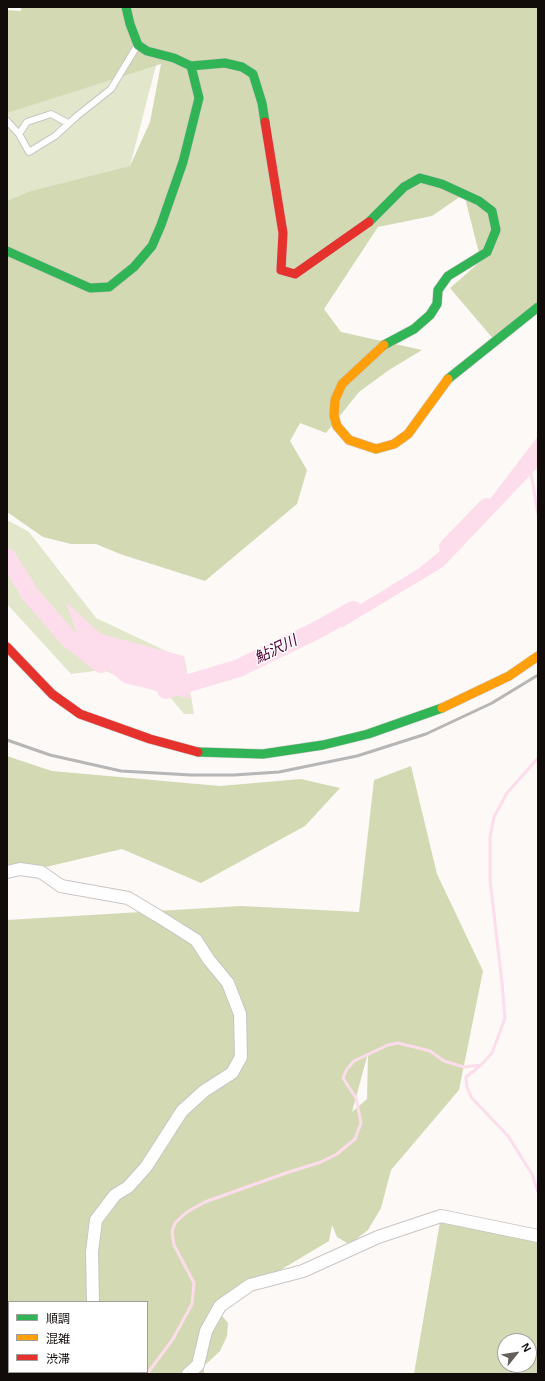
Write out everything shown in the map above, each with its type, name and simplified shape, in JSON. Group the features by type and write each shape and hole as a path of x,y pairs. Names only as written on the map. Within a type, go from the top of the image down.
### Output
{"street":[{"path":"126,7 130,24 138,45 147,51 174,58 191,66 225,63 242,67 253,74 262,103 283,233 281,270 295,274 366,226 404,187 420,178 442,184 479,202 492,211 496,230 487,252 448,276 438,290 437,304 430,315 414,328 384,345 342,384 335,400 334,416 337,426 349,440 376,449 394,444 408,434 450,377 538,307"},
{"path":"7,251 90,288 109,287 134,266 152,246 183,162 199,98 191,66"},
{"path":"7,647 52,694 80,714 150,739 197,752 230,754 270,753 323,745 368,734 437,710 475,693 509,676 538,656"},
{"path":"7,872 20,869 41,872 61,886 128,898 158,916 196,940 209,960 228,984 240,1014 241,1057 232,1073 204,1091 182,1111 146,1167 128,1187 115,1195 96,1220 92,1252 93,1301"},
{"path":"188,1374 198,1365 206,1331 220,1306 250,1285 303,1271 378,1237 441,1216 536,1236"}],"lane":[{"path":"7,121 19,134 29,152 55,136 68,123 111,89 138,45"},
{"path":"19,134 27,122 51,114 68,123"}],"green space":[{"path":"21,7 538,7 538,304 495,341 450,288 481,261 464,194 432,216 378,227 324,309 341,332 422,350 389,370 359,392 326,433 300,423 290,441 307,470 297,504 205,581 120,554 96,544 71,544 43,537 7,512 7,201 31,191 130,166 150,122 161,64 7,113 7,10 21,11"},
{"path":"159,54 130,166 7,203 7,111"},
{"path":"7,520 29,532 96,618 185,660 194,714 184,714 169,696 103,670 71,674 7,604"},
{"path":"7,756 52,771 220,786 301,779 340,788 305,826 201,883 122,849 46,867 7,868"},
{"path":"411,766 437,874 483,971 459,1090 391,1170 381,1208 368,1230 354,1241 347,1243 337,1237 332,1225 329,1241 220,1306 219,1312 228,1323 227,1336 220,1351 204,1366 204,1374 7,1374 7,920 241,906 359,912 374,780","holes":["368,1053 367,1099 352,1112"]},
{"path":"441,1216 538,1235 538,1374 414,1374"}],"shaded area":[{"path":"538,436 538,467 443,567 343,627 333,621 418,569 468,528"},
{"path":"66,602 101,634 184,656 191,699 124,683 82,649"}],"waterway":[{"path":"531,473 538,514"},
{"name":"鮎沢川","path":"448,547 487,507"},
{"name":"鮎沢川","path":"7,557 30,594 68,638 101,664"},
{"name":"鮎沢川","path":"166,690 239,668 319,629 353,610"},
{"path":"538,758 507,793 494,817 490,837 490,880 505,1018 492,1053 481,1065 466,1077 467,1087 471,1097 508,1136 532,1174 538,1192"},
{"path":"148,1373 173,1339 192,1304 194,1283 174,1245 172,1232 175,1223 187,1212 205,1202 321,1162 337,1154 355,1139 361,1123 356,1098 343,1078 347,1069 354,1061 388,1045 398,1043 430,1051 444,1061 464,1067 481,1065"}],"railway":[{"path":"7,740 50,755 121,771 191,775 234,775 279,772 357,756 426,734 492,703 538,675"}],"traffic: fast":[{"path":"126,7 130,24 138,45 147,51 174,58 191,66 225,63 242,67 253,74 262,103 265,122"},
{"path":"7,251 90,288 109,287 134,267 152,246 183,162 199,98 191,66"},
{"path":"369,222 404,187 420,178 442,184 479,201 492,211 496,230 487,252 448,276 438,290 437,304 430,315 414,329 384,345"},
{"path":"448,379 538,307"},
{"path":"198,752 263,754 323,745 368,734 442,708"}],"traffic: slow":[{"path":"384,345 342,384 335,400 334,416 337,426 349,440 376,449 394,444 408,434 448,379"},
{"path":"442,708 509,676 538,656"}],"traffic: jam":[{"path":"265,122 283,233 281,270 295,274 369,222"},
{"path":"7,647 52,694 80,714 150,739 198,752"}]}
